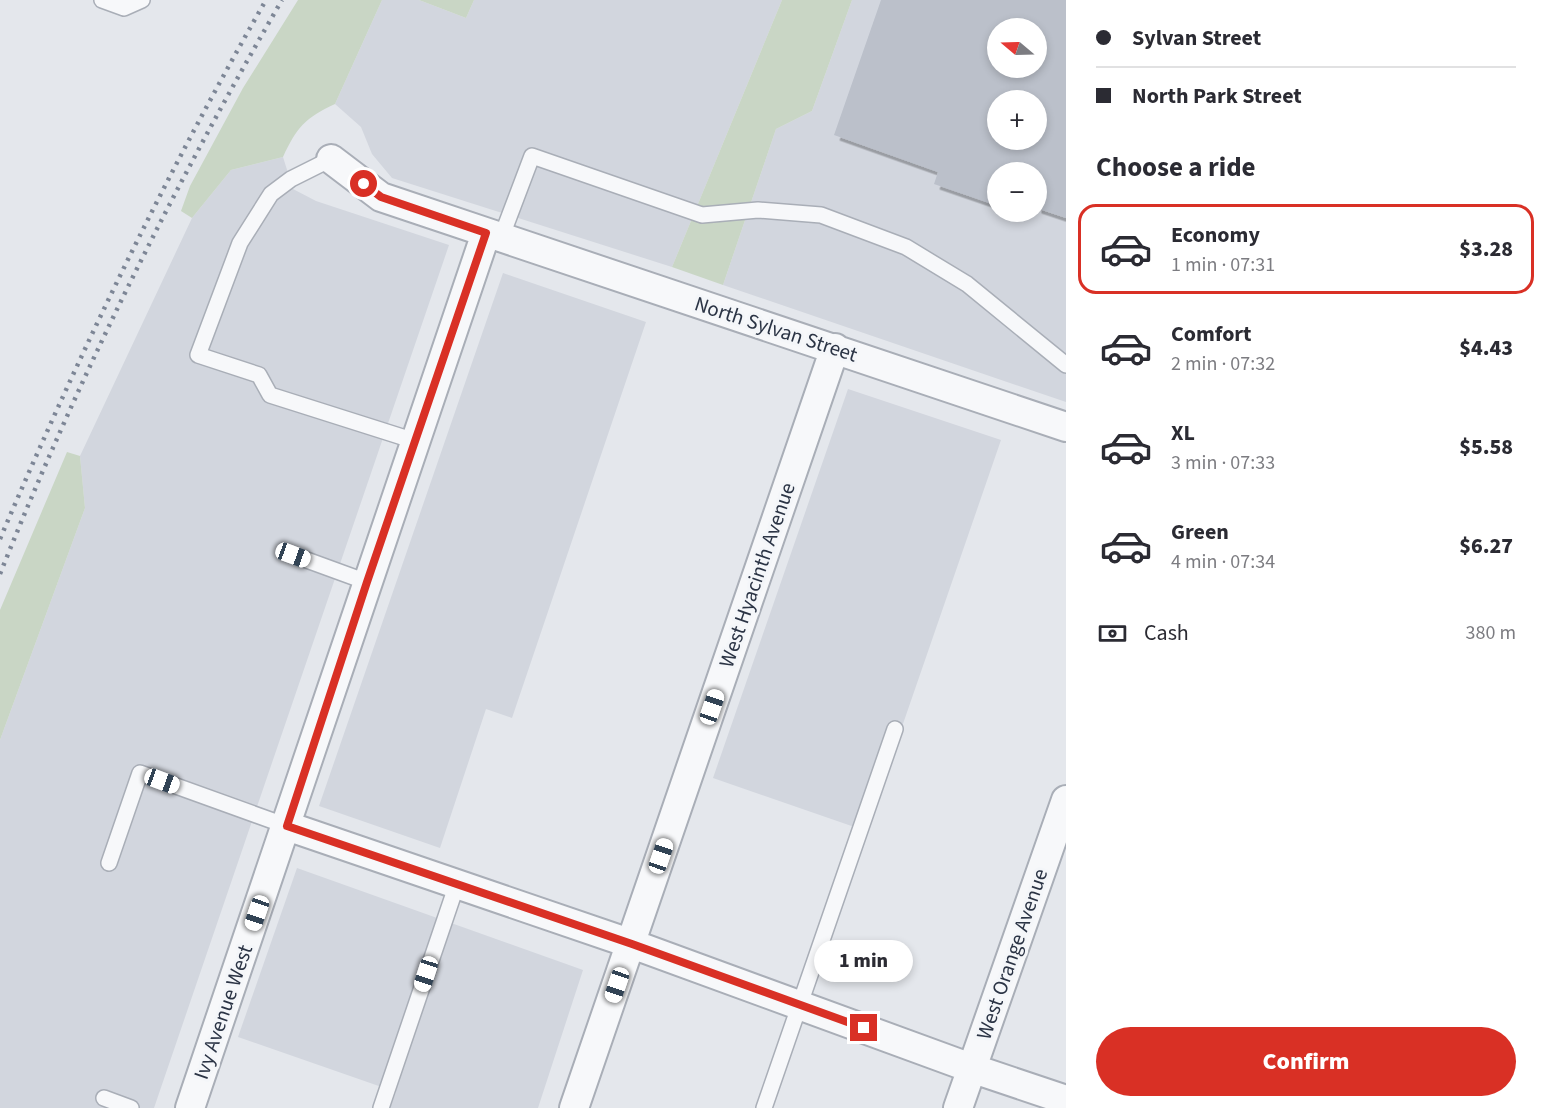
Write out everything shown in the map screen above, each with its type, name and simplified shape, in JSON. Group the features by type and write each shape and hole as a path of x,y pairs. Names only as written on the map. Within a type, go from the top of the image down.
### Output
{"street":[{"name":"North Sylvan Street","path":"331,159 381,197 1066,427"},
{"name":"Ivy Avenue West","path":"190,1108 415,441 494,236"},
{"name":"West Hyacinth Avenue","path":"574,1108 835,348"},
{"name":"West Orange Avenue","path":"958,1108 1066,800"},
{"path":"287,826 632,944 971,1068 1066,1100"}],"lane":[{"path":"102,0 124,8 142,0"},
{"path":"494,236 532,156 702,215 758,210 821,215 906,247 967,284 1066,365"},
{"path":"331,159 291,179 271,194 240,243 198,355 259,375 270,395 415,441"},
{"path":"293,555 367,582"},
{"path":"764,1108 895,729"},
{"path":"110,863 140,773 287,826"},
{"path":"381,1108 457,884"},
{"path":"104,1098 131,1108"}],"shaded area":[{"path":"382,0 419,0 466,18 474,0 782,0 672,267 392,178 372,154 361,127 335,104"},
{"path":"852,0 1066,0 1066,402 723,285 776,129 812,111"},
{"path":"283,157 293,189 316,201 449,245 154,1108 0,1108 0,740 85,508 80,456 192,218 231,170"},
{"path":"503,273 646,322 512,718 486,709 440,848 319,806"},
{"path":"848,389 1001,440 866,831 713,778"},
{"path":"297,868 583,970 538,1108 390,1108 396,1092 238,1037"}],"green space":[{"path":"298,0 382,0 335,104 303,124 283,157 231,170 192,218 181,211 190,186 243,88"},
{"path":"419,0 474,0 466,18"},
{"path":"782,0 852,0 812,111 776,129 723,285 672,267"},
{"path":"67,452 80,456 85,508 0,740 0,610"}],"building":[{"path":"881,0 1066,0 1066,218 1047,212 1047,162 987,162 987,202 934,184 938,172 834,135"}],"railway":[{"path":"0,539 125,265 193,132 266,0"},
{"path":"0,574 62,427 130,282 204,139 282,0"}],"route":[{"path":"364,184 381,197 486,233 287,826 632,944 864,1028"}]}
